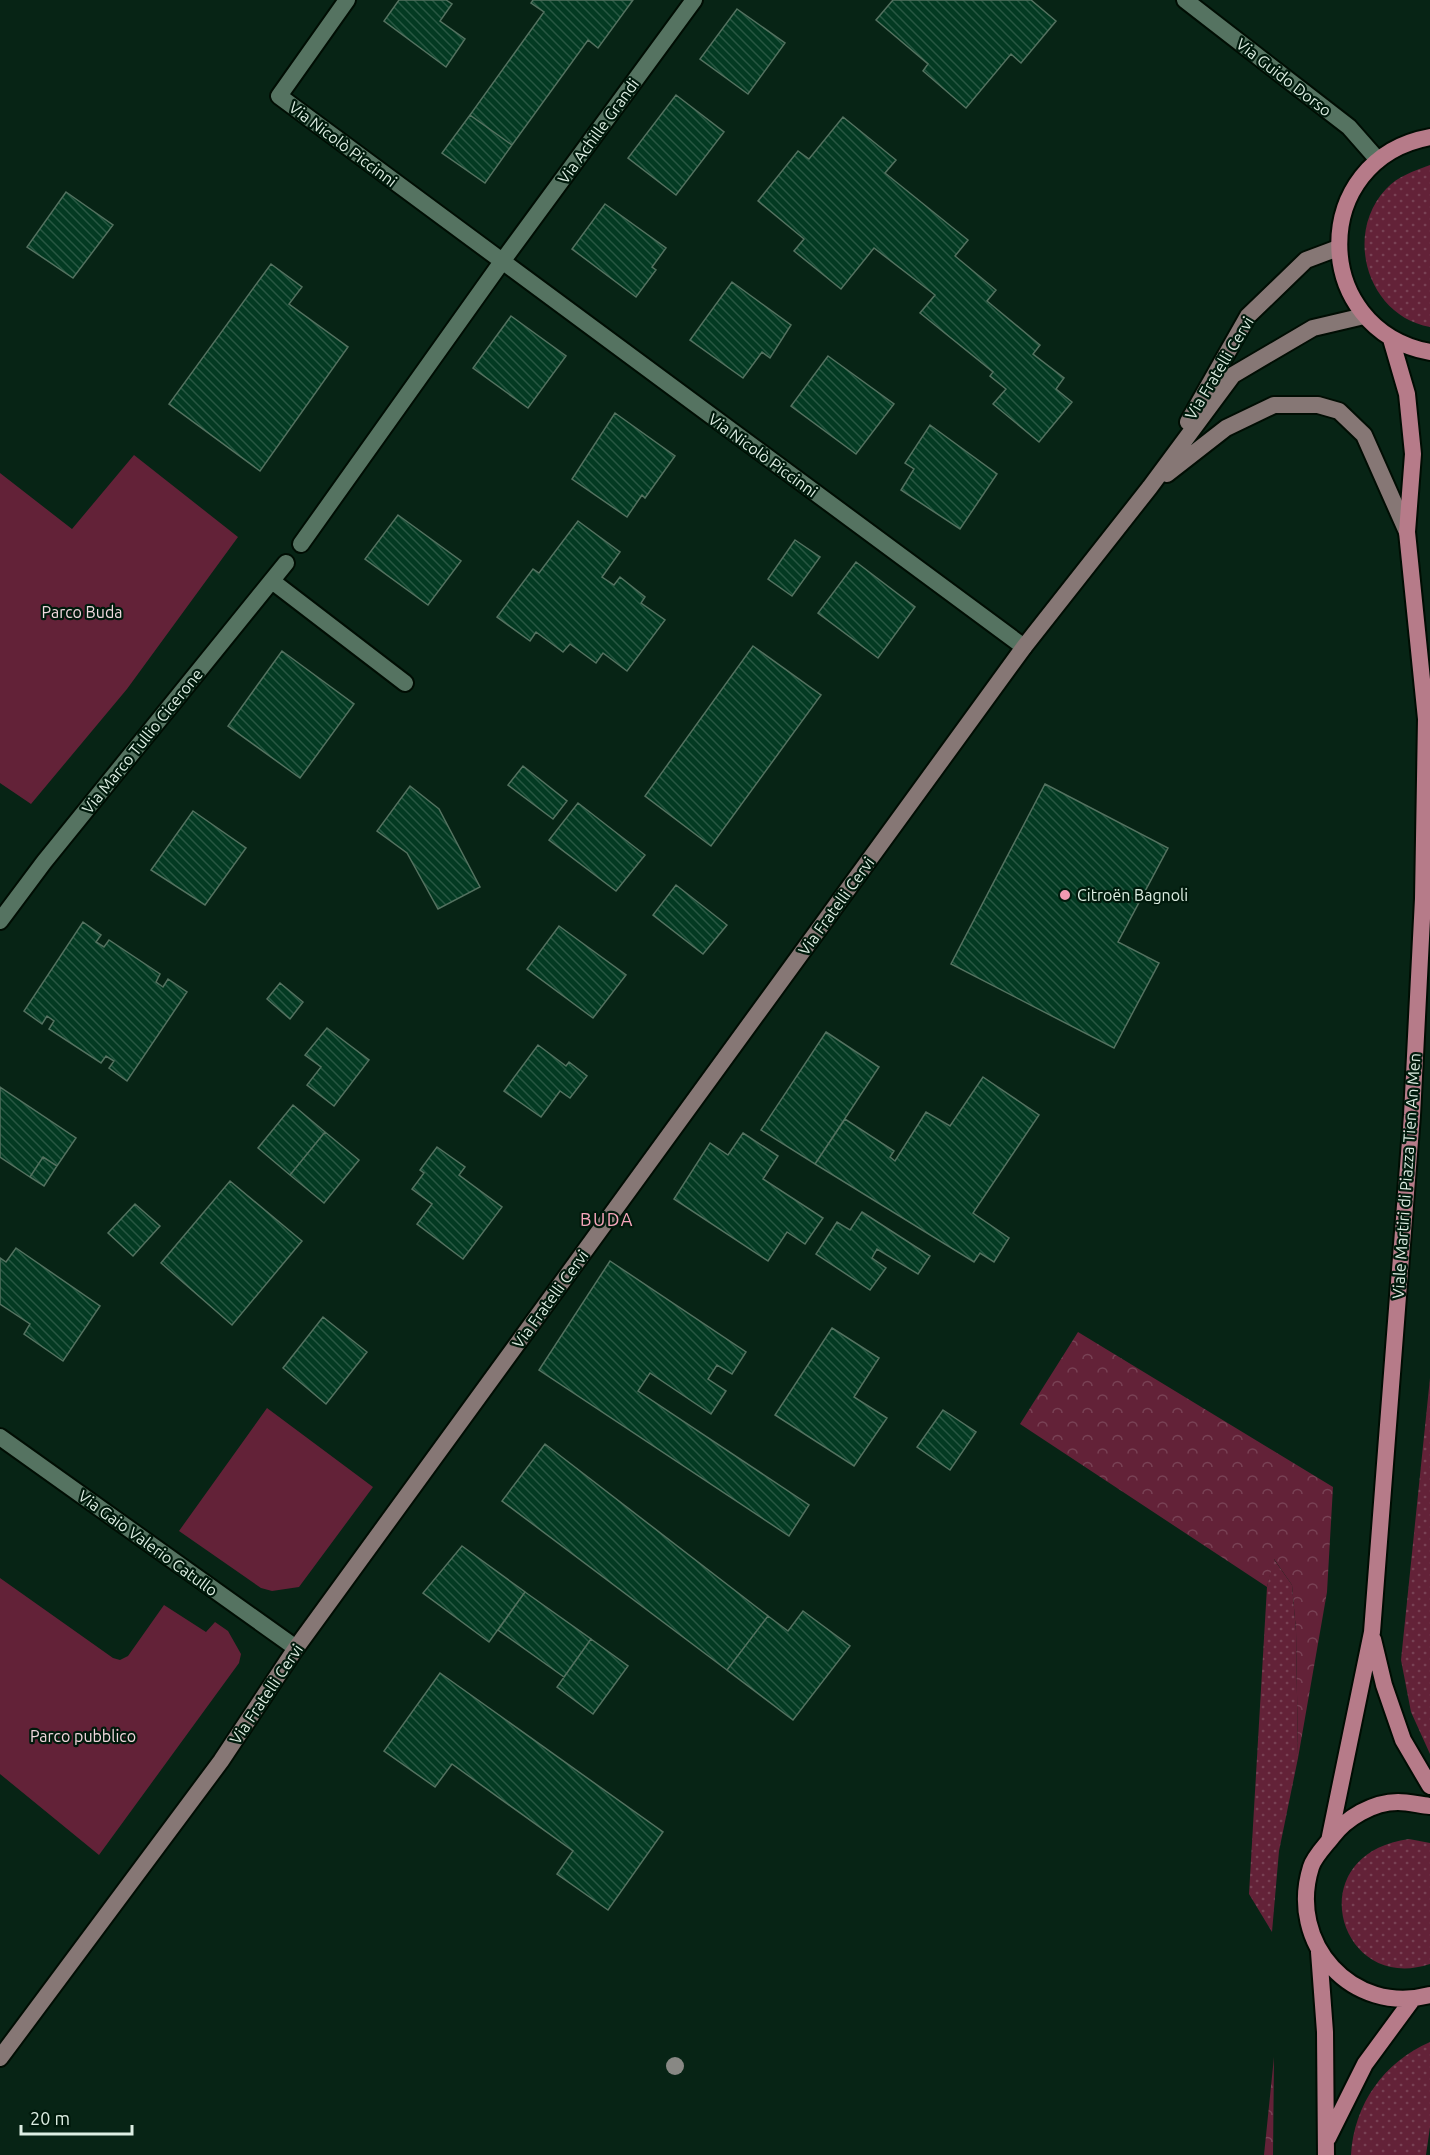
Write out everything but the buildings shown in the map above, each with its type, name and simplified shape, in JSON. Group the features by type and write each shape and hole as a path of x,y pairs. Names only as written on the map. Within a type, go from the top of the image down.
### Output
{"main road":[{"path":"1429,136 1395,149 1378,160 1356,185 1342,215 1338,248 1341,273 1350,296 1364,316 1391,339 1414,349 1430,352"},
{"name":"Via Fratelli Cervi","path":"1150,487 1248,316 1306,260 1338,248"},
{"name":"Via Fratelli Cervi","path":"0,2058 221,1761 296,1648 1024,647 1150,487 1233,375 1313,328 1364,316"},
{"name":"Viale Martiri di Piazza Tien An Men","path":"1329,1841 1372,1632 1412,1115 1423,899 1426,719 1407,532 1413,454 1407,394 1391,339"},
{"name":"Via Fratelli Cervi","path":"1150,487 1226,428 1274,405 1318,405 1339,411 1364,435 1407,532"},
{"name":"Viale Martiri di Piazza Tien An Men","path":"1426,719 1430,691"},
{"name":"Viale Martiri di Piazza Tien An Men","path":"1372,1632 1384,1685 1403,1740 1430,1786"},
{"name":"Viale Martiri di Piazza Tien An Men","path":"1430,1806 1397,1802 1373,1807 1342,1824 1311,1865 1305,1899 1310,1932 1326,1961 1345,1980 1382,1998 1412,2000 1430,1995"},
{"name":"Viale Martiri di Piazza Tien An Men","path":"1318,1948 1325,2032 1326,2148"},
{"name":"Viale Martiri di Piazza Tien An Men","path":"1326,2148 1365,2064 1412,2000"}],"street":[{"name":"Via Nicolò Piccinni","path":"347,0 279,96 501,263 1024,647"},
{"name":"Via Achille Grandi","path":"501,263 694,0"},
{"name":"Via Guido Dorso","path":"1185,0 1349,127 1378,160"},
{"path":"301,544 501,263"},
{"name":"Via Marco Tullio Cicerone","path":"0,921 44,862 286,563"},
{"path":"272,581 405,683"},
{"name":"Via Gaio Valerio Catullo","path":"0,1437 296,1648"}],"green space":[{"path":"1430,165 1430,327 1409,320 1391,307 1377,291 1369,271 1365,250 1366,228 1373,208 1386,189 1401,177"},
{"name":"Parco Buda","path":"134,455 238,537 127,689 31,804 0,783 0,473 72,529"},
{"path":"1078,1332 1333,1487 1327,1592 1298,1758 1296,1631 1292,1585 1274,1559 1267,1587 1020,1424"},
{"path":"1430,1378 1430,1754 1411,1712 1401,1660"},
{"path":"267,1408 373,1487 299,1587 272,1591 261,1588 179,1531"},
{"path":"1273,1558 1292,1585 1296,1631 1298,1758 1279,1851 1272,1932 1249,1894 1267,1587"},
{"name":"Parco pubblico","path":"0,1578 113,1658 120,1660 128,1656 164,1605 206,1632 215,1622 228,1631 241,1654 239,1663 99,1855 0,1774"},
{"path":"1409,1839 1430,1843 1430,1964 1398,1968 1372,1960 1354,1942 1343,1919 1343,1893 1353,1869 1374,1850"},
{"path":"1430,2042 1430,2127 1426,2155 1351,2155 1358,2119 1374,2087 1399,2061"},
{"path":"1274,2057 1273,2155 1264,2155"}],"place":[{"name":"Citroën Bagnoli","path":"1065,895"}],"district":[{"name":"BUDA","path":"607,1220"}]}
